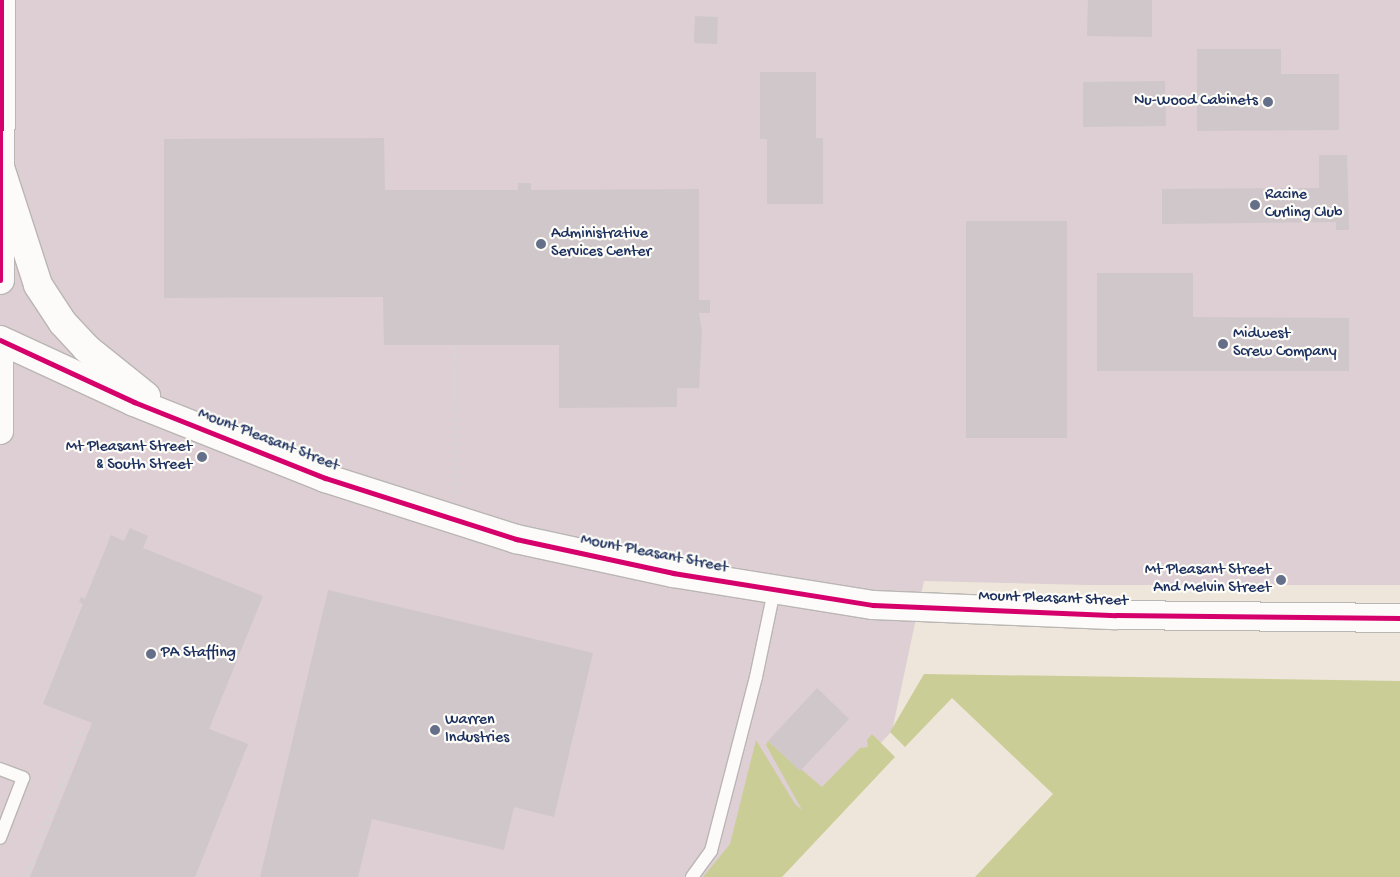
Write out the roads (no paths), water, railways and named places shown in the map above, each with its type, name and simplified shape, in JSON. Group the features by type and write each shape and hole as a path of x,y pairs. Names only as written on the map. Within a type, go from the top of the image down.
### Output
{"street":[{"path":"0,280 1,0"},
{"path":"0,167 38,285 62,323 86,348 177,419"},
{"name":"Mount Pleasant Street","path":"0,340 177,419 325,478 516,540 774,592 873,605 930,608 1116,615 1400,618"},
{"path":"0,353 0,431"}],"lane":[{"path":"692,877 711,851 774,592"},
{"path":"0,769 23,778 0,838"}],"place":[{"name":"Nu-Wood Cabinets","path":"1268,102"},
{"name":"Racine Curling Club","path":"1255,205"},
{"name":"Administrative Services Center","path":"541,244"},
{"name":"Midwest Screw Company","path":"1223,344"},
{"name":"Mt Pleasant Street & South Street","path":"202,457"},
{"name":"Mt Pleasant Street And Melvin Street","path":"1281,580"},
{"name":"PA Staffing","path":"151,654"},
{"name":"Warren Industries","path":"435,730"}]}
